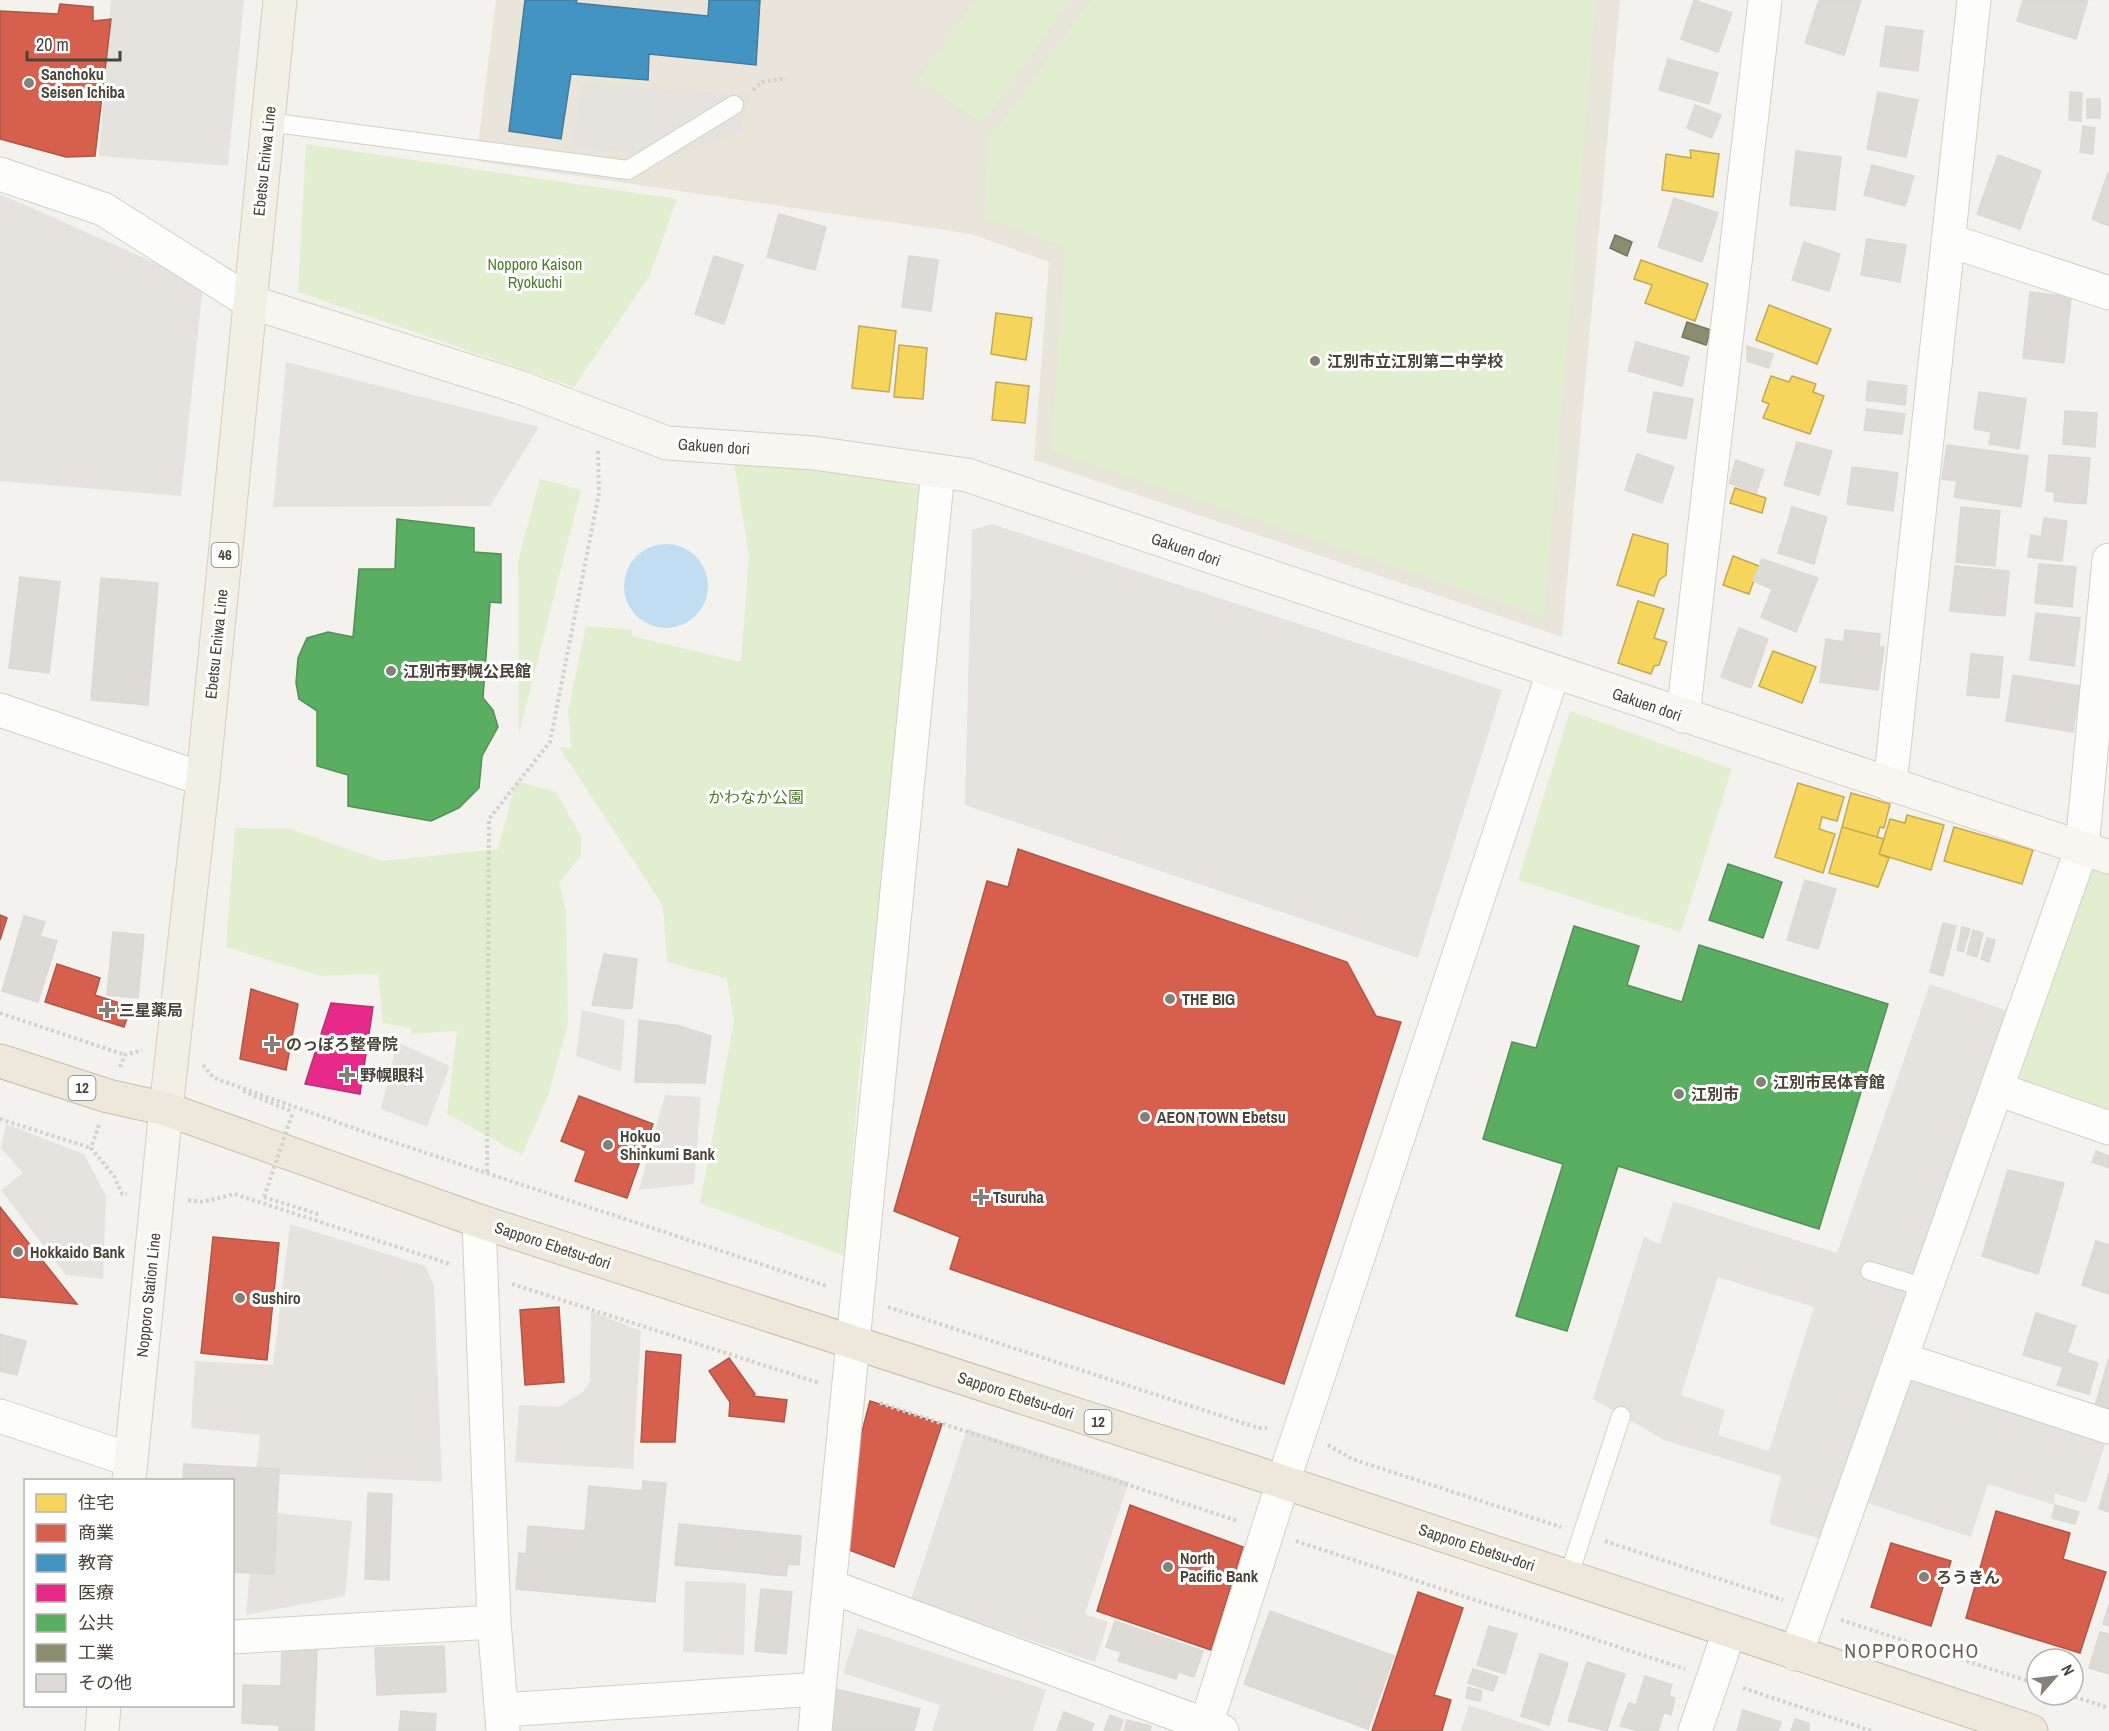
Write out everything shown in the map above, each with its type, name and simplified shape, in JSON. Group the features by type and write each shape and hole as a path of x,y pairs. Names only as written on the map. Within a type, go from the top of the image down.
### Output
{"highway":[{"name":"Sapporo Ebetsu-dori","path":"0,1061 108,1096 166,1109 479,1221 1283,1482 2031,1731"}],"main road":[{"name":"Ebetsu Eniwa Line","path":"166,1109 202,778 280,0"}],"street":[{"path":"1683,716 1765,0"},
{"path":"1890,785 1974,0"},
{"path":"0,174 103,209 250,302"},
{"path":"1948,240 2109,293"},
{"name":"Gakuen dori","path":"250,302 519,387 667,443 814,453 967,475 1553,673 2095,852"},
{"path":"815,1731 938,471"},
{"path":"1796,1654 1997,1089 2095,852 2109,560"},
{"path":"829,1586 1211,1729 1267,1531 1553,673"},
{"path":"0,710 202,778"},
{"path":"1997,1089 2109,1128"},
{"name":"Nopporo Station Line","path":"130,1470 166,1109"},
{"path":"479,1221 494,1622 502,1720 819,1689"},
{"path":"1901,1359 2109,1426"},
{"path":"0,1416 130,1470"},
{"path":"234,1637 494,1622"},
{"path":"1695,1731 1729,1632"},
{"path":"102,1731 104,1707"}],"lane":[{"path":"268,122 628,171 734,105"},
{"path":"1870,1271 1926,1288"},
{"path":"1568,1578 1621,1416"}],"path":[{"path":"734,105 762,82 786,78"},
{"path":"487,1172 489,819 550,742 599,493 598,449"},
{"path":"0,1013 125,1054 146,1049"},
{"path":"122,1062 125,1054"},
{"path":"199,1060 214,1078 393,1142 1258,1428 1285,1428 1301,1433 1318,1439 1352,1459 2025,1680"},
{"path":"243,1091 293,1112 264,1197 321,1215"},
{"path":"0,1119 92,1147 114,1176 122,1194 131,1195"},
{"path":"195,1201 203,1202 234,1194 849,1393 1872,1731"},
{"path":"2085,1700 2109,1708"}],"shaded area":[{"path":"111,0 244,0 228,166 99,156"},
{"name":"江別市立江別第二中学校","path":"496,0 1620,0 1562,637 1034,460 1049,262 971,234 476,161"},
{"path":"582,83 751,95 740,133 665,160 572,144"},
{"path":"0,194 203,284 181,496 0,481"},
{"path":"286,362 539,427 490,506 273,507"},
{"path":"992,524 1502,690 1418,958 965,805 972,530"},
{"path":"1930,984 2008,1011 1825,1540 1769,1524 1781,1476 1664,1440 1593,1399 1644,1237 1660,1244 1673,1201 1837,1253","holes":["1718,1277 1814,1307 1769,1451 1718,1435 1725,1410 1681,1395"]},
{"path":"582,1010 625,1020 621,1072 576,1056"},
{"path":"397,1042 450,1066 427,1127 381,1109"},
{"path":"665,1095 701,1097 694,1184 639,1190"},
{"path":"6,1124 84,1154 106,1196 103,1279 66,1275 1,1190 23,1173 1,1148"},
{"path":"290,1224 425,1266 434,1285 442,1482 256,1473 260,1435 191,1428 195,1361 273,1365"},
{"path":"591,1311 641,1331 633,1469 515,1462 519,1405 558,1407 583,1392 590,1381"},
{"path":"1905,1373 2107,1438 2086,1503 2054,1493 2055,1505 1988,1484 1971,1537 1864,1502"},
{"path":"967,1429 1129,1482 1085,1614 1108,1622 1095,1662 911,1600"},
{"path":"234,1508 352,1521 345,1596 246,1615 250,1569"},
{"path":"685,1581 746,1583 744,1655 683,1652"},
{"path":"858,1628 1046,1690 1033,1731 932,1731 940,1705 843,1673"},
{"path":"1469,1705 1546,1731 1461,1731"}],"green space":[{"path":"975,0 1070,0 982,124 919,79"},
{"name":"江別市立江別第二中学校","path":"1091,0 1596,0 1544,617 1051,451 1065,247 984,218 988,141"},
{"name":"Nopporo Kaison Ryokuchi","path":"306,144 677,199 650,275 574,387 298,292"},
{"name":"かわなか公園","path":"734,463 841,469 929,490 859,1074 845,1256 700,1203 734,1021 726,975 725,978 667,962 663,906 559,747 571,748 568,711 586,626 632,630 632,636 741,662 749,556"},
{"path":"540,479 581,490 519,734 518,561"},
{"path":"1570,711 1732,769 1681,932 1518,880"},
{"path":"516,781 556,792 581,836 581,855 559,883 566,911 568,1024 548,1095 522,1155 447,1114 457,1031 411,1034 411,1028 383,1023 378,974 321,976 226,947 235,828 290,829 382,861 498,849"},
{"path":"2093,863 2109,868 2109,1117 2017,1085"}],"water":[{"path":"666,544 682,547 696,556 705,570 708,586 705,602 696,616 682,625 666,628 650,625 636,616 627,602 624,586 627,570 636,556 650,547"}],"building: 住宅":[{"path":"1690,150 1719,154 1713,197 1662,190 1666,154 1691,158"},
{"path":"1641,260 1708,284 1695,321 1645,303 1652,285 1634,279"},
{"path":"1769,305 1831,329 1817,364 1756,340"},
{"path":"996,313 1032,318 1026,360 991,354"},
{"path":"859,326 896,331 889,392 852,388"},
{"path":"899,345 927,348 923,399 894,397"},
{"path":"1771,376 1789,382 1792,376 1816,384 1813,392 1824,396 1810,434 1763,418 1769,404 1762,401"},
{"path":"996,382 1029,386 1025,423 992,420"},
{"path":"1735,488 1766,498 1762,513 1730,503"},
{"path":"1633,534 1668,544 1666,575 1659,580 1654,596 1617,585"},
{"path":"1733,556 1759,566 1749,594 1723,585"},
{"path":"1638,601 1664,609 1654,638 1667,642 1659,665 1654,666 1651,674 1618,663"},
{"path":"1773,651 1816,667 1802,703 1759,686"},
{"path":"1798,783 1844,797 1837,821 1822,817 1819,829 1835,834 1823,873 1775,857"},
{"path":"1851,793 1890,804 1884,828 1880,827 1877,837 1842,827"},
{"path":"1907,815 1944,825 1931,870 1879,854 1890,819 1905,823"},
{"path":"1842,827 1884,839 1879,854 1889,858 1878,887 1829,873"},
{"path":"1954,827 2033,850 2022,884 1944,861"}],"building: 商業":[{"path":"60,4 93,7 93,21 111,19 95,156 66,157 0,139 0,11 58,14"},
{"name":"AEON TOWN Ebetsu","path":"1018,849 1347,962 1376,1016 1401,1022 1284,1384 950,1269 960,1237 894,1211 987,881 1008,887"},
{"path":"0,915 7,918 0,940"},
{"path":"57,964 100,978 95,995 131,1007 124,1027 45,1002"},
{"path":"251,989 298,1004 286,1070 240,1059"},
{"path":"579,1096 653,1124 627,1198 575,1181 586,1151 561,1141"},
{"name":"Hokkaido Bank","path":"0,1207 77,1304 0,1297"},
{"name":"Sushiro","path":"213,1237 279,1243 267,1360 201,1353"},
{"path":"559,1307 564,1382 525,1385 520,1310"},
{"path":"646,1351 681,1355 675,1442 641,1442"},
{"path":"729,1358 755,1394 753,1396 787,1400 784,1422 729,1416 730,1402 709,1371"},
{"path":"870,1401 942,1424 894,1567 844,1548 855,1458"},
{"path":"1130,1505 1243,1547 1211,1650 1097,1611"},
{"path":"1996,1511 2070,1533 2063,1559 2106,1572 2082,1647 2060,1647 1966,1618"},
{"path":"1891,1543 1951,1561 1931,1626 1871,1607"},
{"path":"1418,1592 1463,1608 1434,1695 1451,1700 1442,1731 1372,1731"}],"building: 教育":[{"path":"525,0 577,0 576,3 708,16 709,0 760,0 756,65 649,54 648,80 571,74 561,139 509,131"}],"building: 医療":[{"path":"331,1003 373,1007 360,1094 305,1084"}],"building: 公共":[{"name":"江別市野幌公民館","path":"397,519 474,528 474,552 501,554 501,603 490,602 483,698 493,710 498,727 482,756 479,788 459,808 431,821 348,806 348,775 317,766 317,711 299,699 296,683 298,658 307,638 328,632 353,637 359,569 395,569"},
{"path":"1728,864 1782,882 1763,938 1709,920"},
{"name":"江別市","path":"1574,926 1639,946 1627,985 1682,1002 1699,945 1888,1004 1819,1229 1618,1166 1567,1331 1516,1316 1563,1164 1483,1139 1512,1042 1536,1048"}],"building: 工業":[{"path":"1615,235 1632,242 1627,256 1610,248"},
{"path":"1687,322 1711,330 1706,345 1682,337"}],"building: その他":[{"path":"1694,0 1732,13 1718,52 1681,39"},
{"path":"1819,0 1861,0 1844,55 1805,43"},
{"path":"2023,0 2088,0 2076,39 2017,21"},
{"path":"1886,26 1923,31 1918,71 1880,66"},
{"path":"1668,59 1718,73 1709,104 1659,90"},
{"path":"1878,92 1918,100 1906,157 1867,149"},
{"path":"2070,92 2082,93 2081,121 2069,120"},
{"path":"2087,99 2100,99 2100,118 2087,118"},
{"path":"1695,105 1721,115 1712,138 1687,128"},
{"path":"2083,126 2095,128 2093,154 2080,152"},
{"path":"1796,151 1841,157 1835,210 1790,205"},
{"path":"1998,155 2041,171 2020,229 1977,214"},
{"path":"1872,165 1914,176 1905,206 1864,195"},
{"path":"2109,173 2109,226 2092,219"},
{"path":"1674,198 1718,213 1702,262 1658,247"},
{"path":"779,214 826,227 815,270 767,257"},
{"path":"1867,239 1906,245 1900,282 1861,275"},
{"path":"1804,242 1840,254 1829,291 1792,280"},
{"path":"714,256 743,265 724,324 695,314"},
{"path":"909,256 938,260 931,311 902,307"},
{"path":"2030,292 2071,297 2064,363 2023,358"},
{"path":"1636,342 1689,357 1682,386 1628,371"},
{"path":"1747,346 1773,354 1769,368 1747,361"},
{"path":"1868,381 1907,386 1905,405 1866,400"},
{"path":"1654,392 1693,399 1686,439 1647,432"},
{"path":"1979,392 2026,399 2019,449 1989,444 1991,432 1974,429"},
{"path":"1867,409 1905,414 1902,434 1864,430"},
{"path":"2065,411 2097,413 2095,447 2063,444"},
{"path":"1797,442 1832,451 1819,495 1784,485"},
{"path":"1947,445 2028,456 2021,507 1954,497 1957,481 1942,479"},
{"path":"1637,454 1674,467 1662,503 1625,490"},
{"path":"2049,455 2090,458 2086,504 2054,501 2055,492 2046,491"},
{"path":"1736,460 1764,470 1756,493 1729,483"},
{"path":"1852,467 1898,473 1893,511 1847,504"},
{"path":"1792,507 1827,517 1814,564 1778,553"},
{"path":"1961,507 2000,511 1995,566 1956,562"},
{"path":"2044,518 2067,521 2062,561 2028,557 2031,535 2041,537"},
{"path":"1762,559 1818,578 1796,632 1761,617 1772,589 1753,581"},
{"path":"2039,564 2076,567 2072,607 2035,603"},
{"path":"1955,566 2009,571 2005,616 1950,611"},
{"path":"20,577 60,582 49,673 9,668"},
{"path":"101,578 158,583 148,705 91,700"},
{"path":"2036,613 2080,618 2074,666 2030,660"},
{"path":"1739,628 1768,639 1751,688 1721,677"},
{"path":"1845,630 1880,634 1879,647 1884,647 1878,690 1820,682 1826,639 1844,642"},
{"path":"1971,654 2003,657 1999,698 1967,695"},
{"path":"2013,675 2080,686 2073,732 2006,721"},
{"path":"1805,880 1836,889 1818,949 1787,940"},
{"path":"24,916 45,922 40,936 57,941 38,1002 2,991"},
{"path":"1943,923 1956,926 1943,976 1930,972"},
{"path":"1962,927 1970,929 1963,952 1957,950"},
{"path":"1973,930 1983,933 1977,957 1967,954"},
{"path":"113,932 144,935 138,998 107,995"},
{"path":"1987,938 1995,940 1989,962 1981,959"},
{"path":"604,954 637,959 632,1009 592,1005"},
{"path":"639,1020 680,1026 711,1036 705,1083 635,1082"},
{"path":"2096,1151 2109,1156 2109,1168 2092,1162"},
{"path":"2008,1170 2064,1183 2038,1274 1982,1256"},
{"path":"2096,1241 2109,1245 2109,1294 2082,1285"},
{"path":"2036,1313 2076,1326 2067,1353 2098,1363 2089,1394 2057,1385 2063,1367 2023,1355"},
{"path":"0,1334 26,1341 17,1375 0,1371"},
{"path":"2109,1358 2109,1409 2095,1406"},
{"path":"184,1464 279,1469 274,1574 234,1572 234,1479 183,1479"},
{"path":"2109,1473 2109,1512 2099,1509"},
{"path":"643,1481 666,1483 655,1602 516,1589 519,1553 526,1554 528,1526 585,1531 589,1486 642,1491"},
{"path":"368,1493 392,1494 389,1580 365,1579"},
{"path":"2055,1505 2079,1512 2075,1524 2052,1518"},
{"path":"679,1524 801,1536 799,1565 788,1564 786,1576 675,1565"},
{"path":"761,1589 792,1592 786,1654 755,1651"},
{"path":"2109,1604 2109,1626 2103,1624"},
{"path":"1270,1611 1394,1656 1368,1729 1244,1684"},
{"path":"1115,1621 1203,1651 1194,1677 1179,1672 1176,1679 1118,1661 1121,1652 1106,1647"},
{"path":"1489,1626 1517,1634 1505,1674 1477,1665"},
{"path":"2100,1632 2109,1634 2109,1674 2089,1668"},
{"path":"444,1646 446,1692 377,1695 375,1648"},
{"path":"282,1648 317,1649 314,1731 279,1731 279,1725 242,1723 243,1685 281,1686"},
{"path":"1540,1654 1568,1663 1549,1725 1521,1716"},
{"path":"1587,1662 1625,1674 1607,1731 1568,1721"},
{"path":"1473,1669 1498,1677 1493,1691 1468,1683"},
{"path":"1645,1676 1672,1685 1669,1696 1675,1698 1671,1715 1664,1712 1658,1731 1640,1731 1620,1726 1629,1703 1636,1705"},
{"path":"1468,1687 1482,1691 1480,1701 1466,1698"},
{"path":"836,1689 920,1709 914,1731 837,1731 827,1728"},
{"path":"1743,1710 1781,1722 1778,1731 1737,1731"},
{"path":"401,1711 436,1714 435,1731 399,1731"},
{"path":"1064,1712 1094,1724 1091,1731 1057,1731"},
{"path":"1110,1715 1123,1720 1119,1731 1104,1731"},
{"path":"1795,1719 1809,1723 1809,1731 1791,1731"},
{"path":"1127,1720 1151,1726 1150,1731 1124,1731"}],"place":[{"name":"Sanchoku Seisen Ichiba","path":"29,83"},
{"name":"江別市立江別第二中学校","path":"1315,361"},
{"name":"江別市野幌公民館","path":"391,671"},
{"name":"THE BIG","path":"1170,999"},
{"name":"三星薬局","path":"107,1010"},
{"name":"のっぽろ整骨院","path":"272,1044"},
{"name":"野幌眼科","path":"347,1075"},
{"name":"江別市民体育館","path":"1761,1082"},
{"name":"江別市","path":"1679,1094"},
{"name":"AEON TOWN Ebetsu","path":"1145,1117"},
{"name":"Hokuo Shinkumi Bank","path":"608,1145"},
{"name":"Tsuruha","path":"981,1197"},
{"name":"Hokkaido Bank","path":"18,1252"},
{"name":"Sushiro","path":"240,1298"},
{"name":"North Pacific Bank","path":"1168,1567"},
{"name":"ろうきん","path":"1924,1577"}],"district":[{"name":"NOPPOROCHO","path":"1912,1651"}]}
